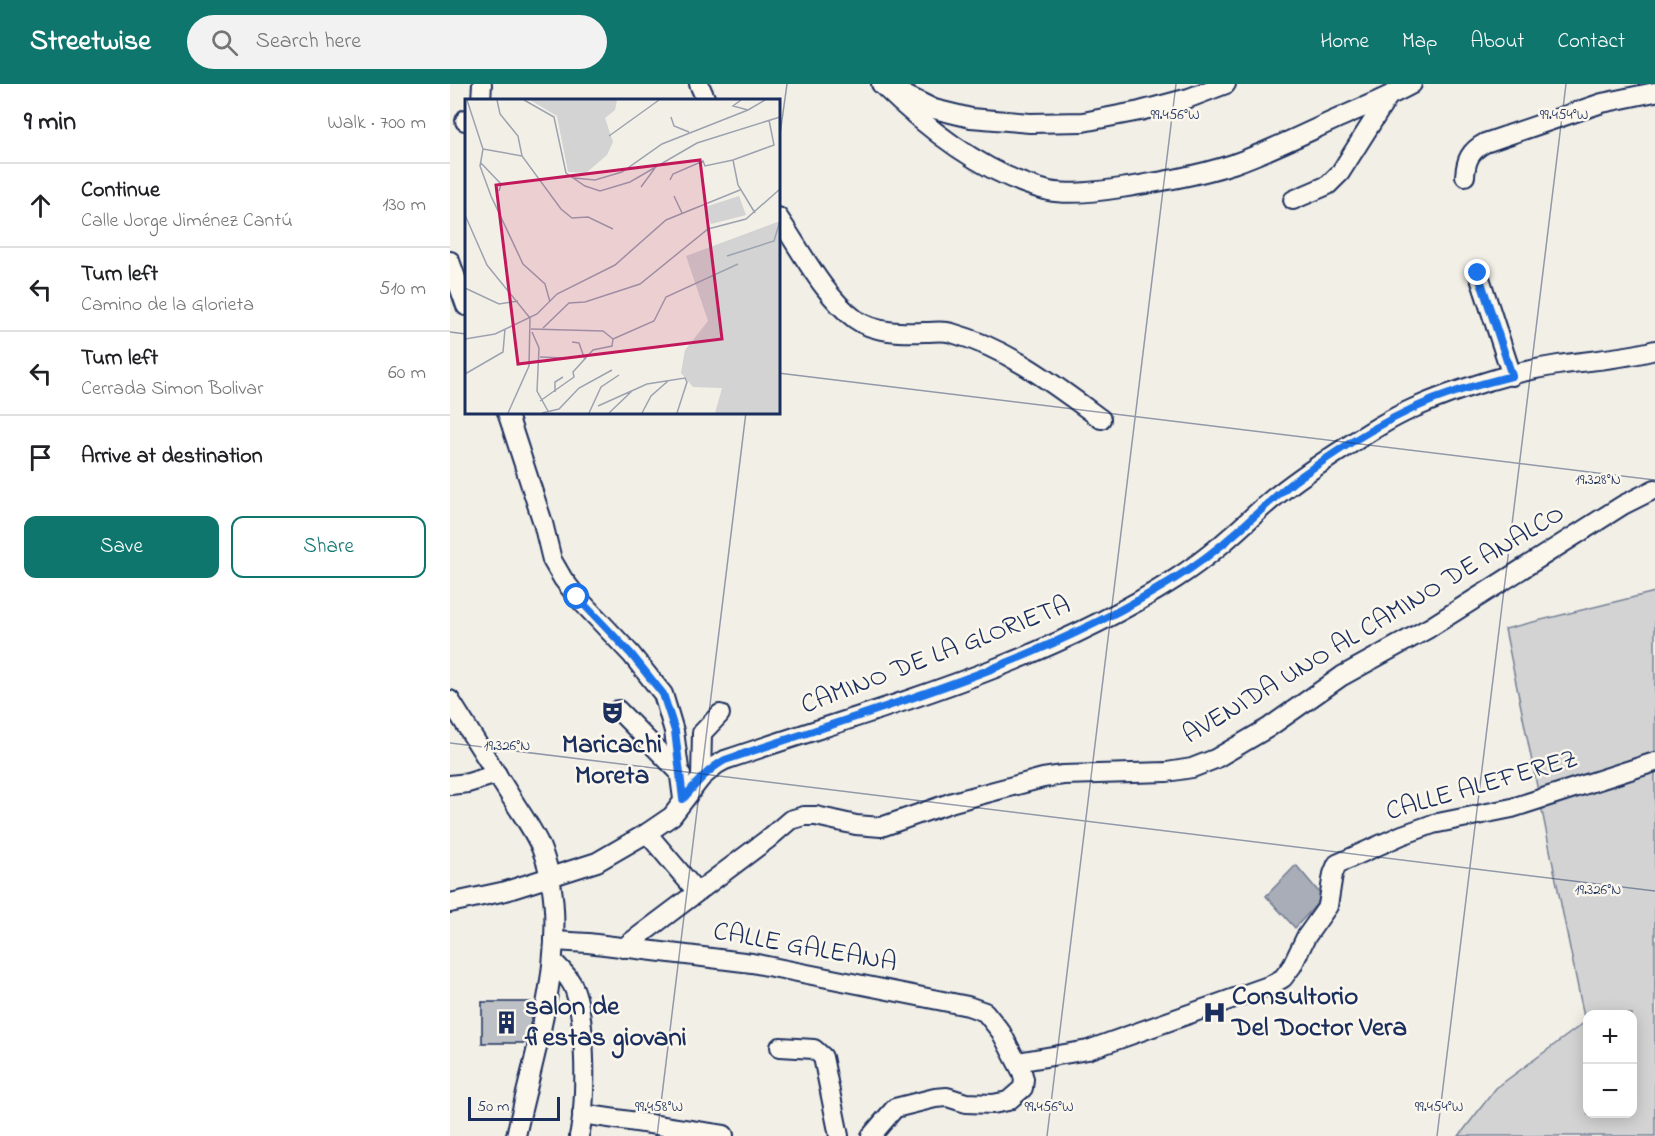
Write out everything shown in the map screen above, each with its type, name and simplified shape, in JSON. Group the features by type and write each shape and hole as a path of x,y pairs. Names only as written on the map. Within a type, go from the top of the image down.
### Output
{"street":[{"path":"481,99 482,84"},
{"path":"699,84 706,99"},
{"path":"882,84 934,109 971,118 1030,123 1083,122 1140,111 1189,98 1226,84"},
{"path":"882,84 900,103 964,153 1019,183 1051,192 1102,191 1123,188 1175,179 1233,164 1388,97 1412,84"},
{"path":"1465,176 1468,158 1474,149 1485,143 1602,103 1655,92"},
{"path":"1293,200 1328,185 1340,173 1388,97"},
{"path":"780,220 829,292 854,319 867,326 886,331 944,331 960,335 1017,360 1045,377 1101,419"},
{"path":"450,261 465,303"},
{"path":"1478,273 1512,376"},
{"name":"CAMINO DE LA GLORIETA","path":"450,903 506,891 597,862 672,816 701,778 725,760 869,714 1028,656 1083,631 1182,574 1214,551 1293,483 1379,425 1412,409 1454,392 1556,365 1655,350"},
{"path":"508,414 543,523 552,560 577,597 638,662 663,694 675,731 683,799"},
{"name":"AVENIDA UNO AL CAMINO DE ANALCO","path":"623,948 790,820 804,816 816,816 856,825 881,827 953,802 1043,778 1063,775 1167,772 1192,768 1215,759 1268,728 1342,676 1429,628 1623,505 1655,489"},
{"path":"450,700 533,832 551,878 553,961 545,1008 516,1136"},
{"path":"618,710 681,774"},
{"path":"701,778 702,733 720,714"},
{"name":"CALLE ALEFEREZ","path":"1017,1062 1088,1050 1271,985 1283,978 1292,966 1306,937 1328,906 1333,874 1337,864 1355,855 1433,824 1512,808 1655,762"},
{"path":"450,785 468,783 497,774"},
{"path":"647,833 697,892"},
{"name":"CALLE GALEANA","path":"554,941 752,963 969,1006 985,1012 1001,1032 1017,1062 1024,1079 1023,1088 1008,1101 993,1104 966,1103 947,1097 919,1101 896,1108 871,1136"},
{"path":"553,961 568,977 579,1007 584,1061 579,1136"},
{"path":"780,1047 814,1049 823,1057 839,1136"},
{"path":"582,1114 724,1135"}],"shaded area":[{"path":"1655,592 1655,1136 1459,1136 1496,1088 1583,1023 1583,1118 1637,1118 1637,1010 1583,1010 1583,1012 1505,629"},
{"path":"1296,865 1323,897 1295,928 1266,896"}],"building":[{"name":"salon de fiestas giovani","path":"482,1002 531,1002 531,1021 526,1043 482,1043"}],"place":[{"name":"Maricachi Moreta","path":"612,713"},
{"name":"Consultorio Del Doctor Vera","path":"1214,1013"},
{"name":"salon de fiestas giovani","path":"507,1023"}],"route":[{"path":"577,597 631,654 663,694 675,731 683,799 701,778 725,760 869,714 1028,656 1083,631 1174,579 1214,551 1293,483 1379,425 1454,392 1512,376 1478,273"}]}
